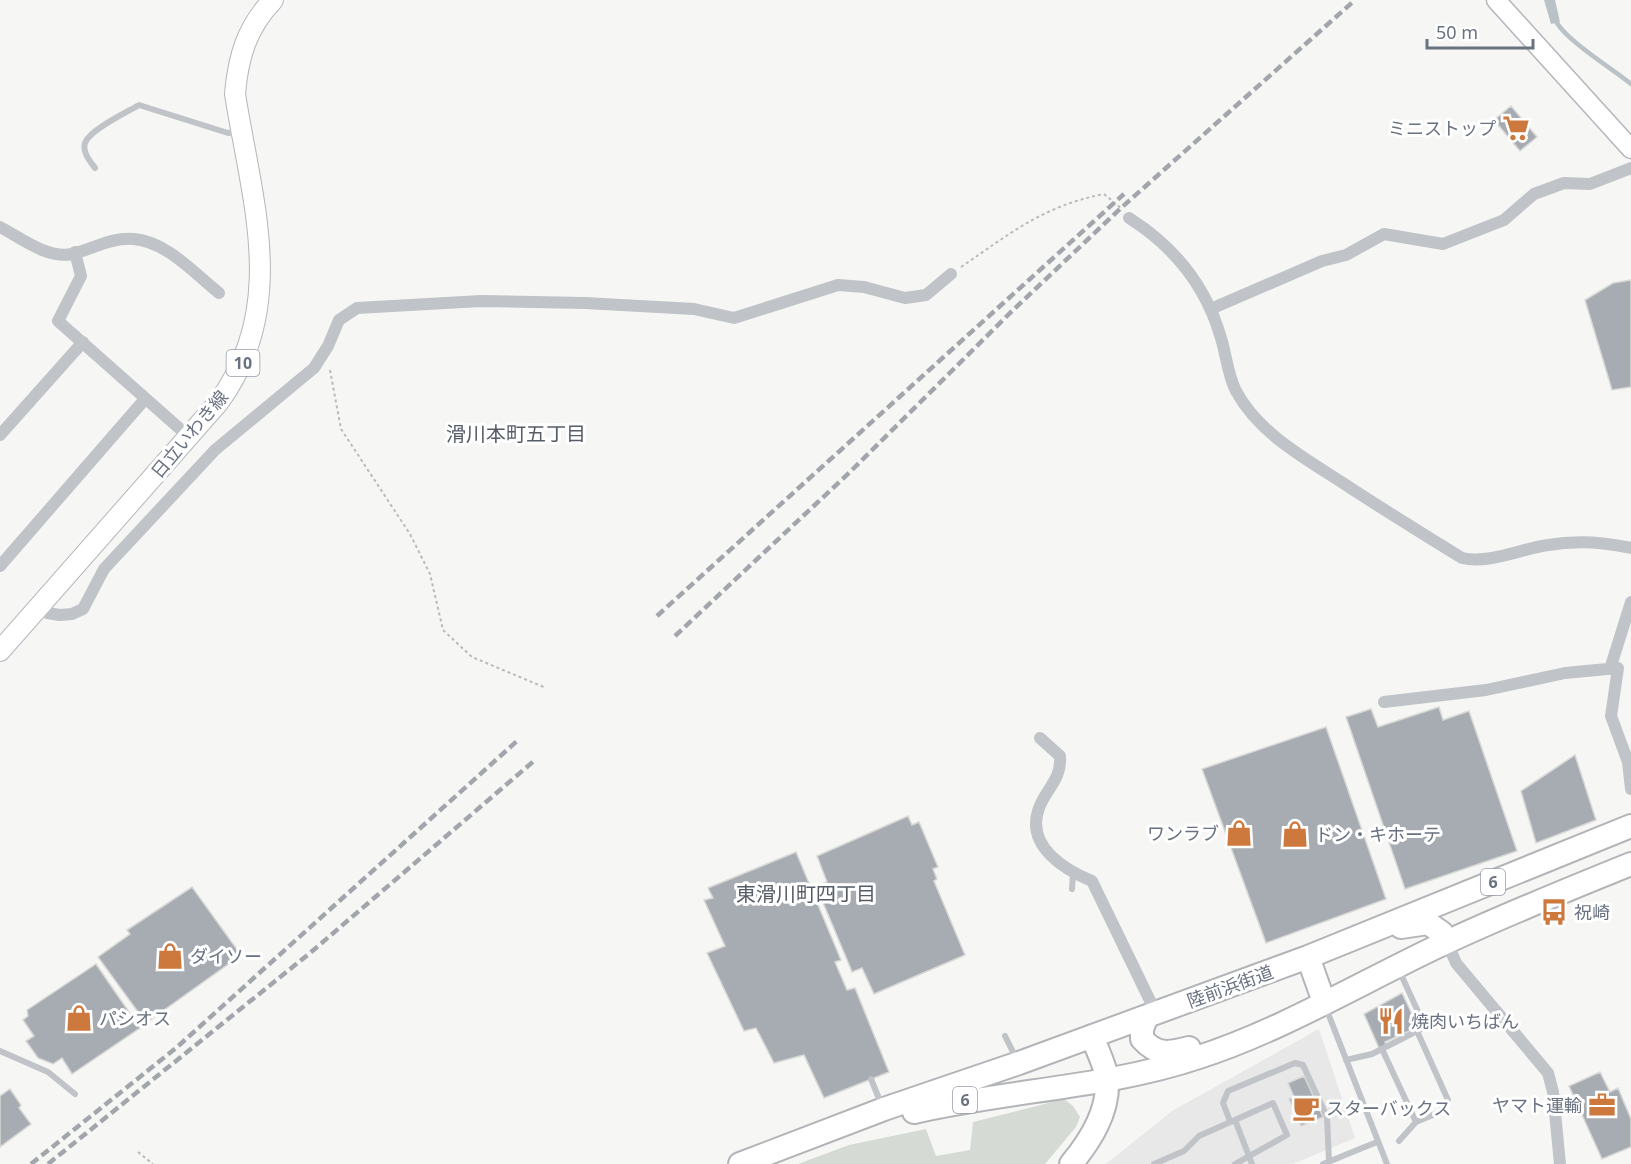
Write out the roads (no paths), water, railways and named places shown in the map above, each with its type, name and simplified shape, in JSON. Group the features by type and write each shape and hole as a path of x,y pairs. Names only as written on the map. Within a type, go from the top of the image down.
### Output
{"highway":[{"name":"陸前浜街道","path":"740,1164 884,1109 1019,1063 1308,957 1631,826"},
{"name":"陸前浜街道","path":"825,1133 966,1100 1107,1080 1199,1057 1241,1042 1447,942 1631,864"},
{"path":"1354,937 1369,939 1421,923 1436,928 1447,942"},
{"path":"1308,957 1324,1002"},
{"path":"1151,1015 1142,1029 1142,1039 1152,1050 1158,1052 1177,1051 1214,1040 1241,1042"},
{"path":"1071,1164 1098,1126 1107,1080 1092,1036"}],"main road":[{"name":"日立いわき線","path":"0,651 218,403 235,378 248,351 256,325 261,291 260,247 235,94 239,58 251,28 273,0"}],"street":[{"path":"1496,0 1631,149"},
{"path":"1213,308 1322,261 1346,255 1384,234 1443,244 1504,220 1534,194 1564,183 1590,184 1631,168"},
{"path":"1129,218 1155,234 1178,257 1213,308 1236,390 1268,432 1371,502 1462,558 1477,561 1549,544 1602,541 1631,548"},
{"path":"0,227 40,250 75,252 101,242 134,239 160,246 219,293"},
{"path":"75,252 81,276 58,321 188,436"},
{"path":"39,608 48,613 60,615 72,614 83,609 104,569 207,458 314,368 326,350 339,320 357,308 481,301 694,309 734,318 838,285 864,287 905,298 926,295 951,274"},
{"path":"2,427 83,342"},
{"path":"0,566 145,399"},
{"path":"1610,669 1631,602"},
{"path":"1384,702 1486,690 1565,673 1618,668 1611,716 1628,762 1631,789"},
{"path":"1040,738 1060,756 1061,769 1038,810 1036,825 1042,845 1055,861 1073,874 1092,881 1151,1015"},
{"path":"1447,942 1456,963 1548,1073 1554,1092 1560,1164"}],"lane":[{"path":"95,168 87,156 85,141 92,134 139,105 228,133 241,131"},
{"path":"1072,889 1073,874"},
{"path":"1346,1060 1382,1049 1425,1027 1398,966"},
{"path":"1324,1002 1387,1164"},
{"path":"1399,1141 1416,1122 1440,1112 1448,1100 1417,1031"},
{"path":"1005,1036 1019,1063"},
{"path":"1382,1049 1416,1122"},
{"path":"0,1051 48,1072 75,1094"},
{"path":"1251,1164 1223,1103 1228,1091 1295,1063 1303,1065 1327,1117 1326,1163 1377,1142"},
{"path":"871,1079 884,1109"},
{"path":"1154,1164 1184,1151 1200,1136 1273,1103 1287,1135 1235,1164"}],"waterway":[{"path":"1554,17 1558,25 1576,43 1631,84"}],"railway":[{"path":"675,636 850,472 1010,313 1121,208 1355,0"},
{"path":"657,616 1124,194"},
{"path":"31,1164 176,1048 517,741"},
{"path":"48,1164 310,953 535,760"}],"place":[{"name":"ミニストップ","path":"1516,128"},
{"name":"ワンラブ","path":"1239,833"},
{"name":"ドン・キホーテ","path":"1295,834"},
{"name":"祝崎","path":"1554,912"},
{"name":"ダイソー","path":"170,956"},
{"name":"パシオス","path":"79,1018"},
{"name":"焼肉いちばん","path":"1391,1021"},
{"name":"ヤマト運輸","path":"1602,1105"},
{"name":"スターバックス","path":"1306,1108"}],"district":[{"name":"滑川本町五丁目","path":"516,433"},
{"name":"東滑川町四丁目","path":"806,893"}]}
